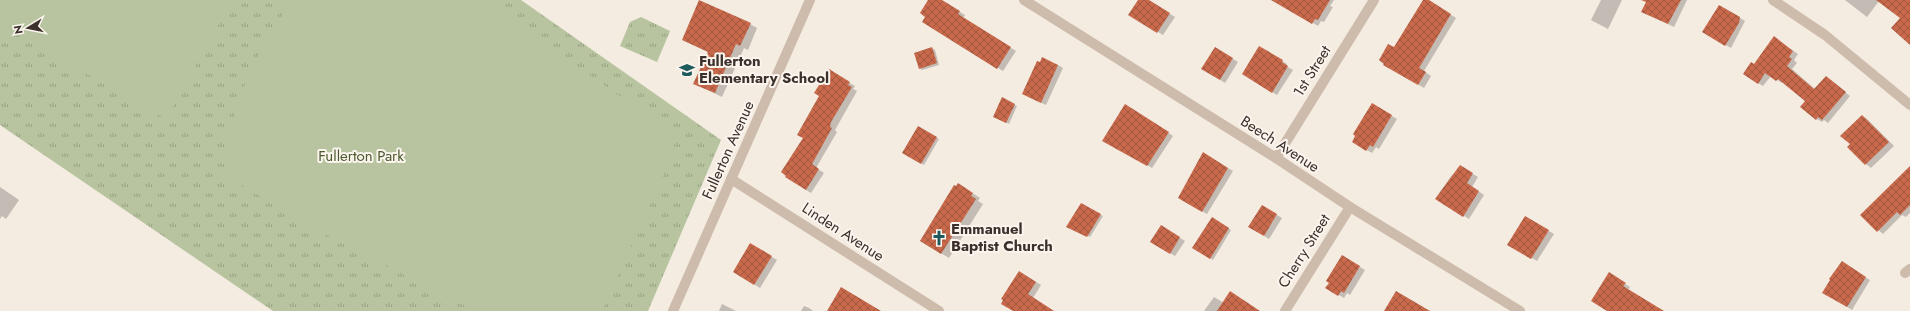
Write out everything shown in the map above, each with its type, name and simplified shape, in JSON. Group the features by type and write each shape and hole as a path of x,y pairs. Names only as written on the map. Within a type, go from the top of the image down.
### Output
{"street":[{"name":"Fullerton Avenue","path":"673,311 810,0"},
{"name":"Beech Avenue","path":"1024,0 1276,158 1350,207 1520,311"},
{"name":"1st Street","path":"1276,158 1374,0"},
{"path":"1773,0 1825,35 1910,105"},
{"name":"Linden Avenue","path":"731,178 939,311"},
{"name":"Cherry Street","path":"1285,311 1350,207"}],"green space":[{"name":"Fullerton Park","path":"0,0 521,0 721,140 648,311 273,311 0,125"},
{"path":"0,0 232,0 166,119 0,25"},
{"path":"291,0 481,0 670,131 675,149 602,311 475,311 317,230 228,177 222,154 249,72"},
{"path":"641,17 670,31 657,62 620,46 630,22"}],"building":[{"path":"699,0 751,23 740,46 736,44 715,93 693,84 708,52 682,40"},
{"path":"928,0 942,0 960,11 958,14 1011,47 997,69 922,22 925,17 920,13"},
{"path":"1138,0 1149,0 1170,13 1157,33 1128,15"},
{"path":"1271,0 1330,0 1318,20 1315,19 1312,24"},
{"path":"1423,0 1429,0 1451,14 1419,68 1426,72 1418,85 1383,65 1384,64 1379,60 1388,44 1394,47"},
{"path":"1641,0 1681,0 1668,24 1641,12 1646,2"},
{"path":"1876,0 1910,0 1910,45 1891,28 1900,18"},
{"path":"1719,5 1740,17 1739,23 1725,46 1702,32"},
{"path":"1774,36 1793,51 1789,57 1792,59 1787,66 1814,89 1826,76 1846,92 1822,120 1818,117 1816,120 1800,107 1805,101 1778,79 1776,81 1765,73 1758,84 1743,74 1751,62 1754,64"},
{"path":"1259,46 1283,60 1282,62 1288,66 1272,93 1242,74"},
{"path":"932,47 937,63 919,69 914,53"},
{"path":"1215,47 1233,58 1220,80 1201,69"},
{"path":"1042,57 1058,65 1041,103 1022,94 1037,61 1040,62"},
{"path":"829,69 850,82 848,85 852,87 831,122 830,127 832,128 812,164 819,169 806,190 785,177 786,176 781,172 803,138 797,135 819,96 814,93"},
{"path":"1002,97 1015,104 1006,123 993,117"},
{"path":"1372,103 1392,115 1373,147 1370,145 1366,151 1352,142 1355,136 1353,134"},
{"path":"1125,104 1169,132 1147,166 1102,141"},
{"path":"1862,115 1889,142 1865,165 1847,147 1850,144 1840,136"},
{"path":"918,126 937,137 921,164 902,153"},
{"path":"1203,152 1228,168 1202,212 1178,198"},
{"path":"1460,165 1473,173 1467,183 1479,191 1463,217 1435,199"},
{"path":"1910,166 1910,205 1900,215 1897,212 1877,232 1860,215"},
{"path":"958,183 973,193 971,196 976,199 941,254 920,241 954,185 956,186"},
{"path":"1081,203 1101,214 1087,237 1066,227"},
{"path":"1262,205 1277,214 1264,236 1248,227"},
{"path":"1525,216 1549,230 1531,259 1507,245"},
{"path":"1212,217 1229,228 1210,259 1192,248"},
{"path":"1161,225 1180,237 1170,254 1150,242"},
{"path":"750,243 772,256 754,285 733,272"},
{"path":"1342,255 1360,266 1344,293 1341,291 1338,296 1325,288 1329,283 1326,281"},
{"path":"1842,261 1866,277 1847,307 1822,293 1830,280 1829,279"},
{"path":"1019,271 1036,282 1028,294 1054,311 1013,311 1001,304 1003,300 1001,299"},
{"path":"1609,272 1626,283 1623,286 1664,311 1607,311 1591,301"},
{"path":"841,287 881,311 827,311"},
{"path":"1230,291 1260,311 1217,311"},
{"path":"1396,291 1430,311 1384,311"}],"place":[{"name":"Fullerton Elementary School","path":"687,70"},
{"name":"Emmanuel Baptist Church","path":"939,238"}]}
